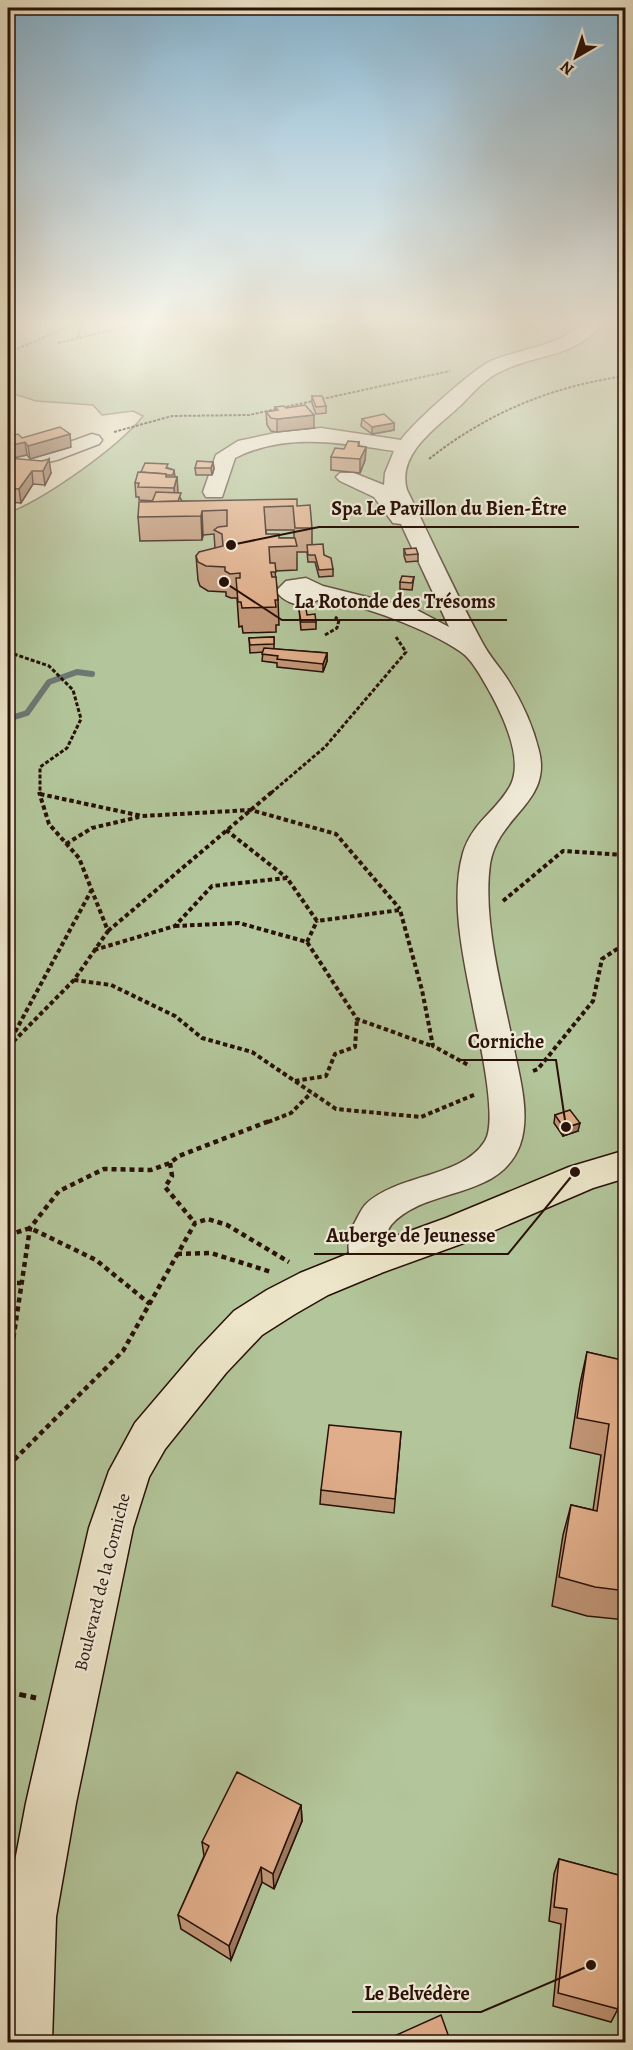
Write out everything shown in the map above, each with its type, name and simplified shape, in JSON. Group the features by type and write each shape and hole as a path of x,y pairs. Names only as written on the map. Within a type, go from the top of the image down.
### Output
{"main road":[{"name":"Boulevard de la Corniche","path":"24,2043 31,1910 51,1803 111,1528 130,1471 150,1436 212,1361 248,1323 314,1284 459,1229 582,1177 626,1164"}],"street":[{"path":"368,1262 365,1247 367,1228 378,1215 393,1202 463,1176 489,1161 502,1147 507,1130 474,899 476,864 481,842 491,826 521,794 528,779 527,755 513,713 499,686 472,648 394,484 393,477 405,447 417,430 432,418"},
{"path":"214,492 226,455 245,445 285,437 321,434 405,447"},
{"path":"8,465 50,456 92,440"},
{"path":"347,477 382,492 430,558"},
{"path":"315,591 406,614 472,648"}],"path":[{"path":"92,440 165,418"},
{"path":"394,484 468,432 494,418"},
{"path":"339,620 347,620"},
{"path":"8,1046 74,980 108,931 325,747 406,652 401,641 391,632"},
{"path":"8,652 49,666 73,690 81,719 66,748 40,767 40,794 48,824 79,858 108,931"},
{"path":"40,794 142,816"},
{"path":"66,844 92,828 142,816 251,810 336,834 400,910 422,990 433,1046"},
{"path":"226,830 287,878 317,921"},
{"path":"477,922 563,851 626,855"},
{"path":"175,926 212,886 287,878"},
{"path":"8,1046 92,890"},
{"path":"317,921 400,910"},
{"path":"308,942 317,921"},
{"path":"94,950 175,926 239,923 308,942 357,1019 355,1047 335,1054 327,1076 294,1082"},
{"path":"74,980 111,985 174,1016 201,1038 252,1052 336,1109 421,1117 538,1069 593,1001 603,959 626,944"},
{"path":"357,1019 433,1046 502,1083"},
{"path":"12,1347 30,1228 59,1191 104,1168 150,1170 170,1163 179,1156 291,1113 311,1094"},
{"path":"170,1163 172,1176 165,1186 195,1223"},
{"path":"8,1466 123,1351 177,1254 195,1223 208,1219 227,1225 291,1263 271,1272 211,1253 177,1254"},
{"path":"8,1235 30,1228 96,1260 150,1304"},
{"path":"8,1283 21,1283"}],"green space":[{"path":"141,418 625,418 625,2042 8,2042 8,513 41,496 80,471"}],"building":[{"path":"388,418 394,423 372,427 362,419"},
{"path":"60,427 70,434 28,446 25,442 8,446 8,437 18,434 22,438"},
{"path":"348,441 359,442 358,446 366,447 360,459 331,457 335,448 344,449"},
{"path":"8,458 42,461 49,459 43,471 32,471 19,489 8,488"},
{"path":"197,461 213,462 211,468 195,468"},
{"path":"145,463 168,464 166,468 174,470 173,475 141,472"},
{"path":"138,472 177,477 174,488 138,487 139,483 135,483"},
{"path":"156,492 181,493 178,501 152,502"},
{"path":"297,499 297,506 310,505 312,528 295,528 293,506 264,507 266,534 279,534 279,538 295,538 297,546 269,547 270,563 275,563 276,572 271,572 272,577 276,577 278,600 275,600 276,607 242,608 241,602 238,602 236,578 240,578 240,573 230,574 225,571 225,567 206,566 198,562 196,556 199,552 223,546 222,534 214,530 227,526 227,510 202,511 201,516 138,517 139,502"},
{"path":"323,544 324,555 331,558 333,569 319,570 315,555 308,555 307,545"},
{"path":"416,548 418,554 406,555 404,549"},
{"path":"402,576 414,577 412,583 400,582"},
{"path":"299,609 306,609 307,615 315,614 316,622 301,622"},
{"path":"274,637 274,644 250,645 249,638"},
{"path":"264,648 327,653 323,664 277,659 278,656 262,654"},
{"path":"570,1110 580,1123 564,1128 555,1115"},
{"path":"587,1352 626,1361 626,1591 595,1587 559,1577 571,1505 597,1511 609,1424 577,1418"},
{"path":"329,1425 401,1432 395,1499 321,1490"},
{"path":"237,1772 301,1805 273,1874 261,1867 229,1946 178,1915 209,1846 202,1842"},
{"path":"559,1859 626,1877 626,1994 622,1993 618,2009 558,1993 567,1909 554,1907"},
{"path":"441,2015 451,2043 381,2043 381,2042"}],"waterway":[{"path":"8,719 27,713 49,682 77,672 92,674"}],"place":[{"name":"Spa Le Pavillon du Bien-Être","path":"231,545"},
{"name":"La Rotonde des Trésoms","path":"224,582"},
{"name":"Corniche","path":"566,1127"},
{"name":"Auberge de Jeunesse","path":"575,1172"},
{"name":"Le Belvédère","path":"591,1965"}]}
